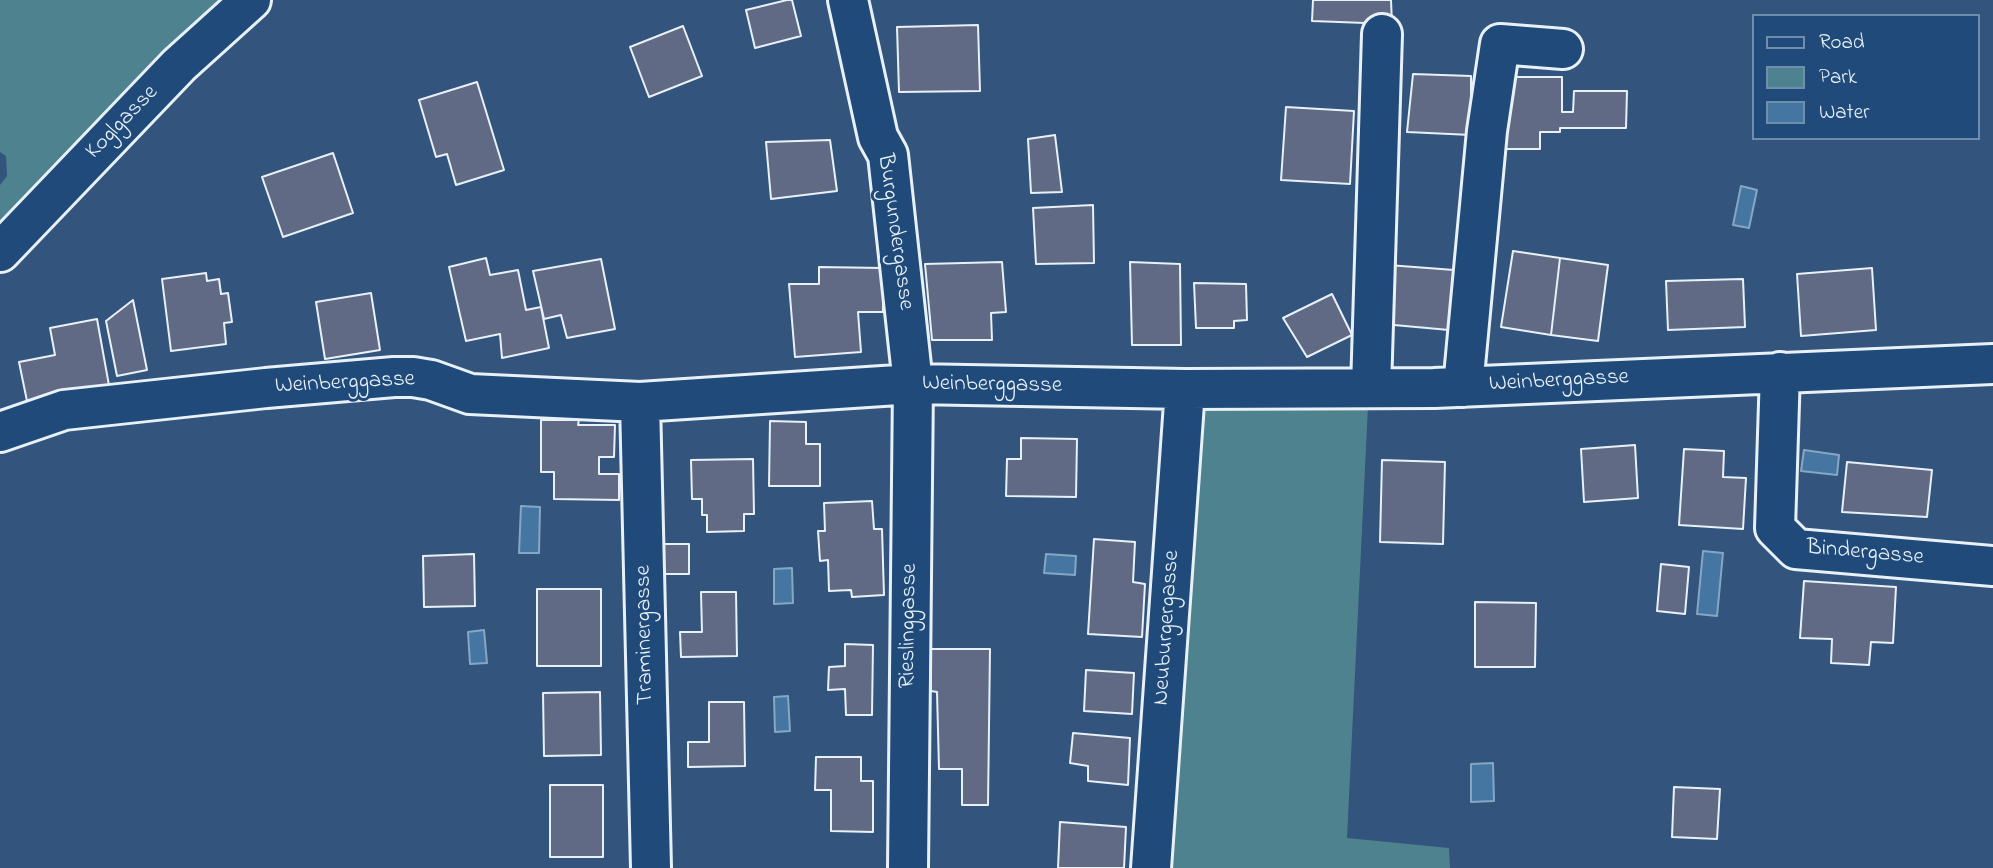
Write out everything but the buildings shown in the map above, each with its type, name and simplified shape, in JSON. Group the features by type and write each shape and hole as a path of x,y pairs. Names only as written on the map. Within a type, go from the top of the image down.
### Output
{"street":[{"name":"Koglgasse","path":"0,252 179,65 251,0"},
{"name":"Burgundergasse","path":"848,0 878,137 888,155 913,384"},
{"path":"1371,388 1381,34"},
{"path":"1463,387 1487,131 1500,44 1563,49"},
{"name":"Weinberggasse","path":"0,432 64,410 394,377 431,380 470,394 640,402 913,384 1185,389 1463,387 1993,364"},
{"name":"Bindergasse","path":"1780,372 1775,528 1796,549 1993,566"},
{"name":"Rieslinggasse","path":"908,868 913,384"},
{"name":"Neuburgergasse","path":"1151,868 1185,389"},
{"name":"Traminergasse","path":"640,402 651,868"}],"green space":[{"path":"0,0 237,0 0,244 0,185 7,176 6,156 0,152"},
{"path":"1191,399 1368,406 1347,838 1449,848 1450,868 1159,868"}],"water":[{"path":"1741,186 1757,190 1749,228 1733,225"},
{"path":"1804,450 1839,455 1837,475 1801,471"},
{"path":"521,506 540,507 539,553 519,553"},
{"path":"1703,551 1723,553 1717,616 1697,614"},
{"path":"1046,554 1076,556 1075,575 1044,573"},
{"path":"792,568 793,603 774,604 774,569"},
{"path":"484,630 487,663 470,664 468,632"},
{"path":"788,696 790,731 775,732 774,697"},
{"path":"1493,763 1494,801 1471,802 1471,764"}]}
